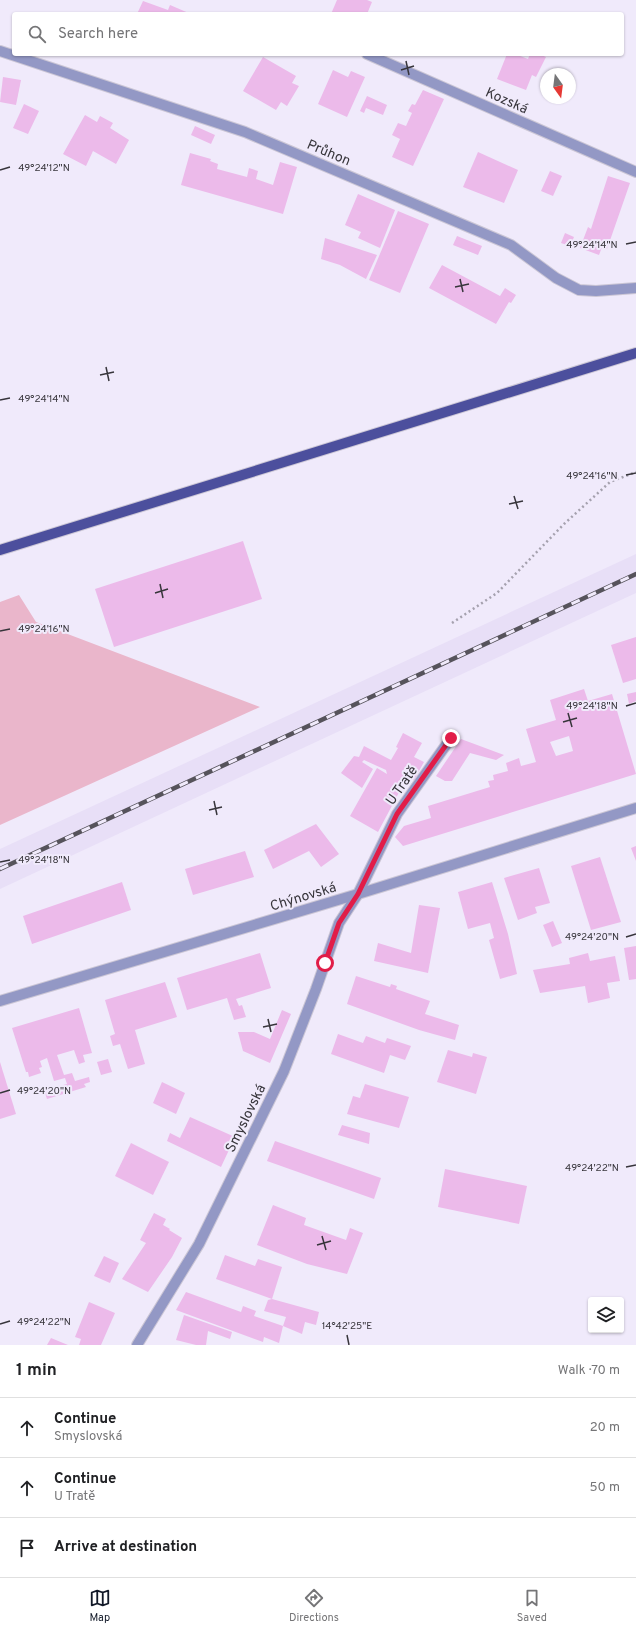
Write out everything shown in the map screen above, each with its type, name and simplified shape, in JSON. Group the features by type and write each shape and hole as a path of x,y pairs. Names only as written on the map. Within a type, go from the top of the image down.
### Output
{"main road":[{"path":"0,550 636,353"}],"street":[{"name":"Průhon","path":"0,51 12,55"},
{"name":"Průhon","path":"15,56 245,132 511,245 556,278 579,290 596,291 636,288"},
{"name":"Kozská","path":"372,56 636,172"},
{"name":"U Tratě","path":"358,894 397,814 451,738"},
{"name":"Chýnovská","path":"0,1001 358,894 636,808"},
{"name":"Smyslovská","path":"137,1345 199,1244 281,1078 316,989 339,923 358,894"}],"path":[{"path":"452,623 497,593 564,524 610,482 636,472"}],"shaded area":[{"path":"636,554 636,593 0,889 0,849"},
{"path":"19,595 36,622 260,707 0,825 0,602"}],"building":[{"path":"337,0 367,0 372,2 368,12 332,12"},
{"path":"143,1 168,10 170,5 186,12 138,12"},
{"path":"506,56 520,56 528,59 529,56 546,57 536,77 532,75 526,90 497,79"},
{"path":"263,57 296,76 292,83 299,86 287,106 281,102 276,110 243,91"},
{"path":"333,70 348,77 351,71 365,77 347,117 318,104"},
{"path":"3,77 21,80 16,105 0,102"},
{"path":"423,90 444,99 413,166 392,157 400,139 392,135 398,123 406,126 412,113 408,111 412,104 415,105"},
{"path":"367,96 387,105 383,115 366,108 364,113 360,111"},
{"path":"24,104 39,111 28,134 13,128"},
{"path":"85,115 97,122 100,116 113,123 110,128 129,140 116,164 93,151 86,166 63,154"},
{"path":"195,126 215,135 211,144 191,135"},
{"path":"478,152 518,170 504,203 463,187"},
{"path":"190,153 211,159 210,161 218,164 217,169 247,177 249,168 258,171 256,179 273,185 280,162 297,167 283,214 181,185"},
{"path":"550,171 562,176 553,196 541,191"},
{"path":"608,176 630,183 607,249 602,247 599,255 580,248 588,227 591,229"},
{"path":"358,194 395,210 380,248 358,238 361,232 345,225"},
{"path":"398,211 429,224 400,293 369,280"},
{"path":"565,233 574,237 570,246 561,243"},
{"path":"457,236 482,246 478,255 453,245"},
{"path":"325,238 377,255 366,279 340,265 321,259"},
{"path":"442,265 500,296 505,288 516,295 511,303 509,302 496,324 429,288"},
{"path":"243,541 262,599 114,647 95,589"},
{"path":"636,637 636,679 623,683 611,645"},
{"path":"584,689 588,701 612,694 636,774 403,846 395,837 404,826 431,818 428,806 490,787 488,781 494,780 493,775 508,771 506,763 519,758 521,766 536,762 526,729 556,720 550,700","holes":["569,736 573,751 556,756 550,742"]},
{"path":"636,692 636,701 629,704 627,694"},
{"path":"403,733 422,743 414,757 424,762 414,780 408,779 406,782 408,785 404,783 378,832 350,816 377,768 387,774 386,770 364,760 362,762 373,769 362,788 341,773 354,756 359,757 364,746 391,760 398,748 396,747"},
{"path":"461,739 504,755 496,760 470,753 452,781 445,781 436,776"},
{"path":"316,824 339,854 321,867 309,851 273,869 264,850"},
{"path":"636,846 636,861 631,848"},
{"path":"245,851 254,877 193,895 185,869"},
{"path":"600,857 621,922 591,930 571,866"},
{"path":"539,868 550,903 535,907 537,913 518,920 504,878"},
{"path":"122,882 131,910 32,944 23,916"},
{"path":"492,882 508,934 517,974 500,979 489,940 494,938 490,923 468,929 458,892"},
{"path":"419,905 440,908 428,973 374,961 378,943 411,953"},
{"path":"553,921 562,943 552,947 543,925"},
{"path":"636,946 636,979 629,980 624,948"},
{"path":"260,953 271,988 236,999 239,1006 242,1005 246,1017 234,1020 227,998 187,1010 177,978"},
{"path":"588,953 590,961 615,956 620,981 607,983 610,998 588,1003 585,986 540,993 533,970 570,964 569,958"},
{"path":"356,976 390,987 391,984 397,986 396,989 430,1001 425,1014 459,1025 455,1040 419,1030 347,1004"},
{"path":"165,982 177,1017 135,1030 145,1064 128,1069 120,1044 113,1046 110,1036 115,1034 105,1000"},
{"path":"79,1008 92,1053 83,1055 85,1062 79,1064 74,1050 57,1055 64,1075 72,1073 75,1081 89,1077 90,1082 84,1084 86,1087 47,1099 44,1090 67,1084 65,1078 54,1081 47,1058 40,1061 42,1067 39,1068 41,1073 29,1077 12,1028"},
{"path":"282,1010 291,1014 270,1063 243,1051 238,1032 254,1032 270,1039"},
{"path":"338,1034 363,1043 366,1036 385,1043 387,1038 411,1046 405,1060 390,1055 384,1073 331,1054"},
{"path":"448,1050 472,1057 473,1053 487,1057 476,1094 437,1082"},
{"path":"108,1059 112,1072 101,1075 97,1062"},
{"path":"0,1062 16,1114 0,1119"},
{"path":"162,1082 185,1093 176,1114 153,1103"},
{"path":"365,1084 409,1097 399,1128 347,1114 353,1096 360,1098"},
{"path":"190,1117 235,1137 221,1167 167,1141 170,1133 180,1138"},
{"path":"342,1125 370,1133 369,1144 338,1135"},
{"path":"275,1141 381,1178 374,1199 267,1161"},
{"path":"131,1143 169,1162 153,1195 115,1176"},
{"path":"445,1169 527,1186 519,1224 438,1207"},
{"path":"273,1205 306,1218 304,1225 346,1240 350,1228 363,1233 347,1274 307,1264 257,1245"},
{"path":"154,1213 166,1219 163,1225 182,1238 172,1257 148,1292 122,1279 146,1243 140,1240"},
{"path":"225,1255 255,1266 258,1259 282,1267 272,1299 216,1279"},
{"path":"104,1256 119,1263 110,1283 94,1276"},
{"path":"186,1292 241,1312 243,1306 256,1311 254,1316 283,1326 279,1343 264,1337 263,1342 176,1310"},
{"path":"272,1299 319,1312 316,1325 305,1322 302,1334 283,1326 286,1317 264,1311 268,1300"},
{"path":"89,1302 115,1313 101,1345 79,1345 81,1339 75,1337"},
{"path":"184,1315 232,1332 230,1339 208,1331 206,1345 196,1345 176,1340"},
{"path":"51,1338 68,1345 47,1345"}],"railway":[{"path":"0,869 636,574"}],"route":[{"path":"325,963 339,923 358,894 397,814 451,738"}]}
